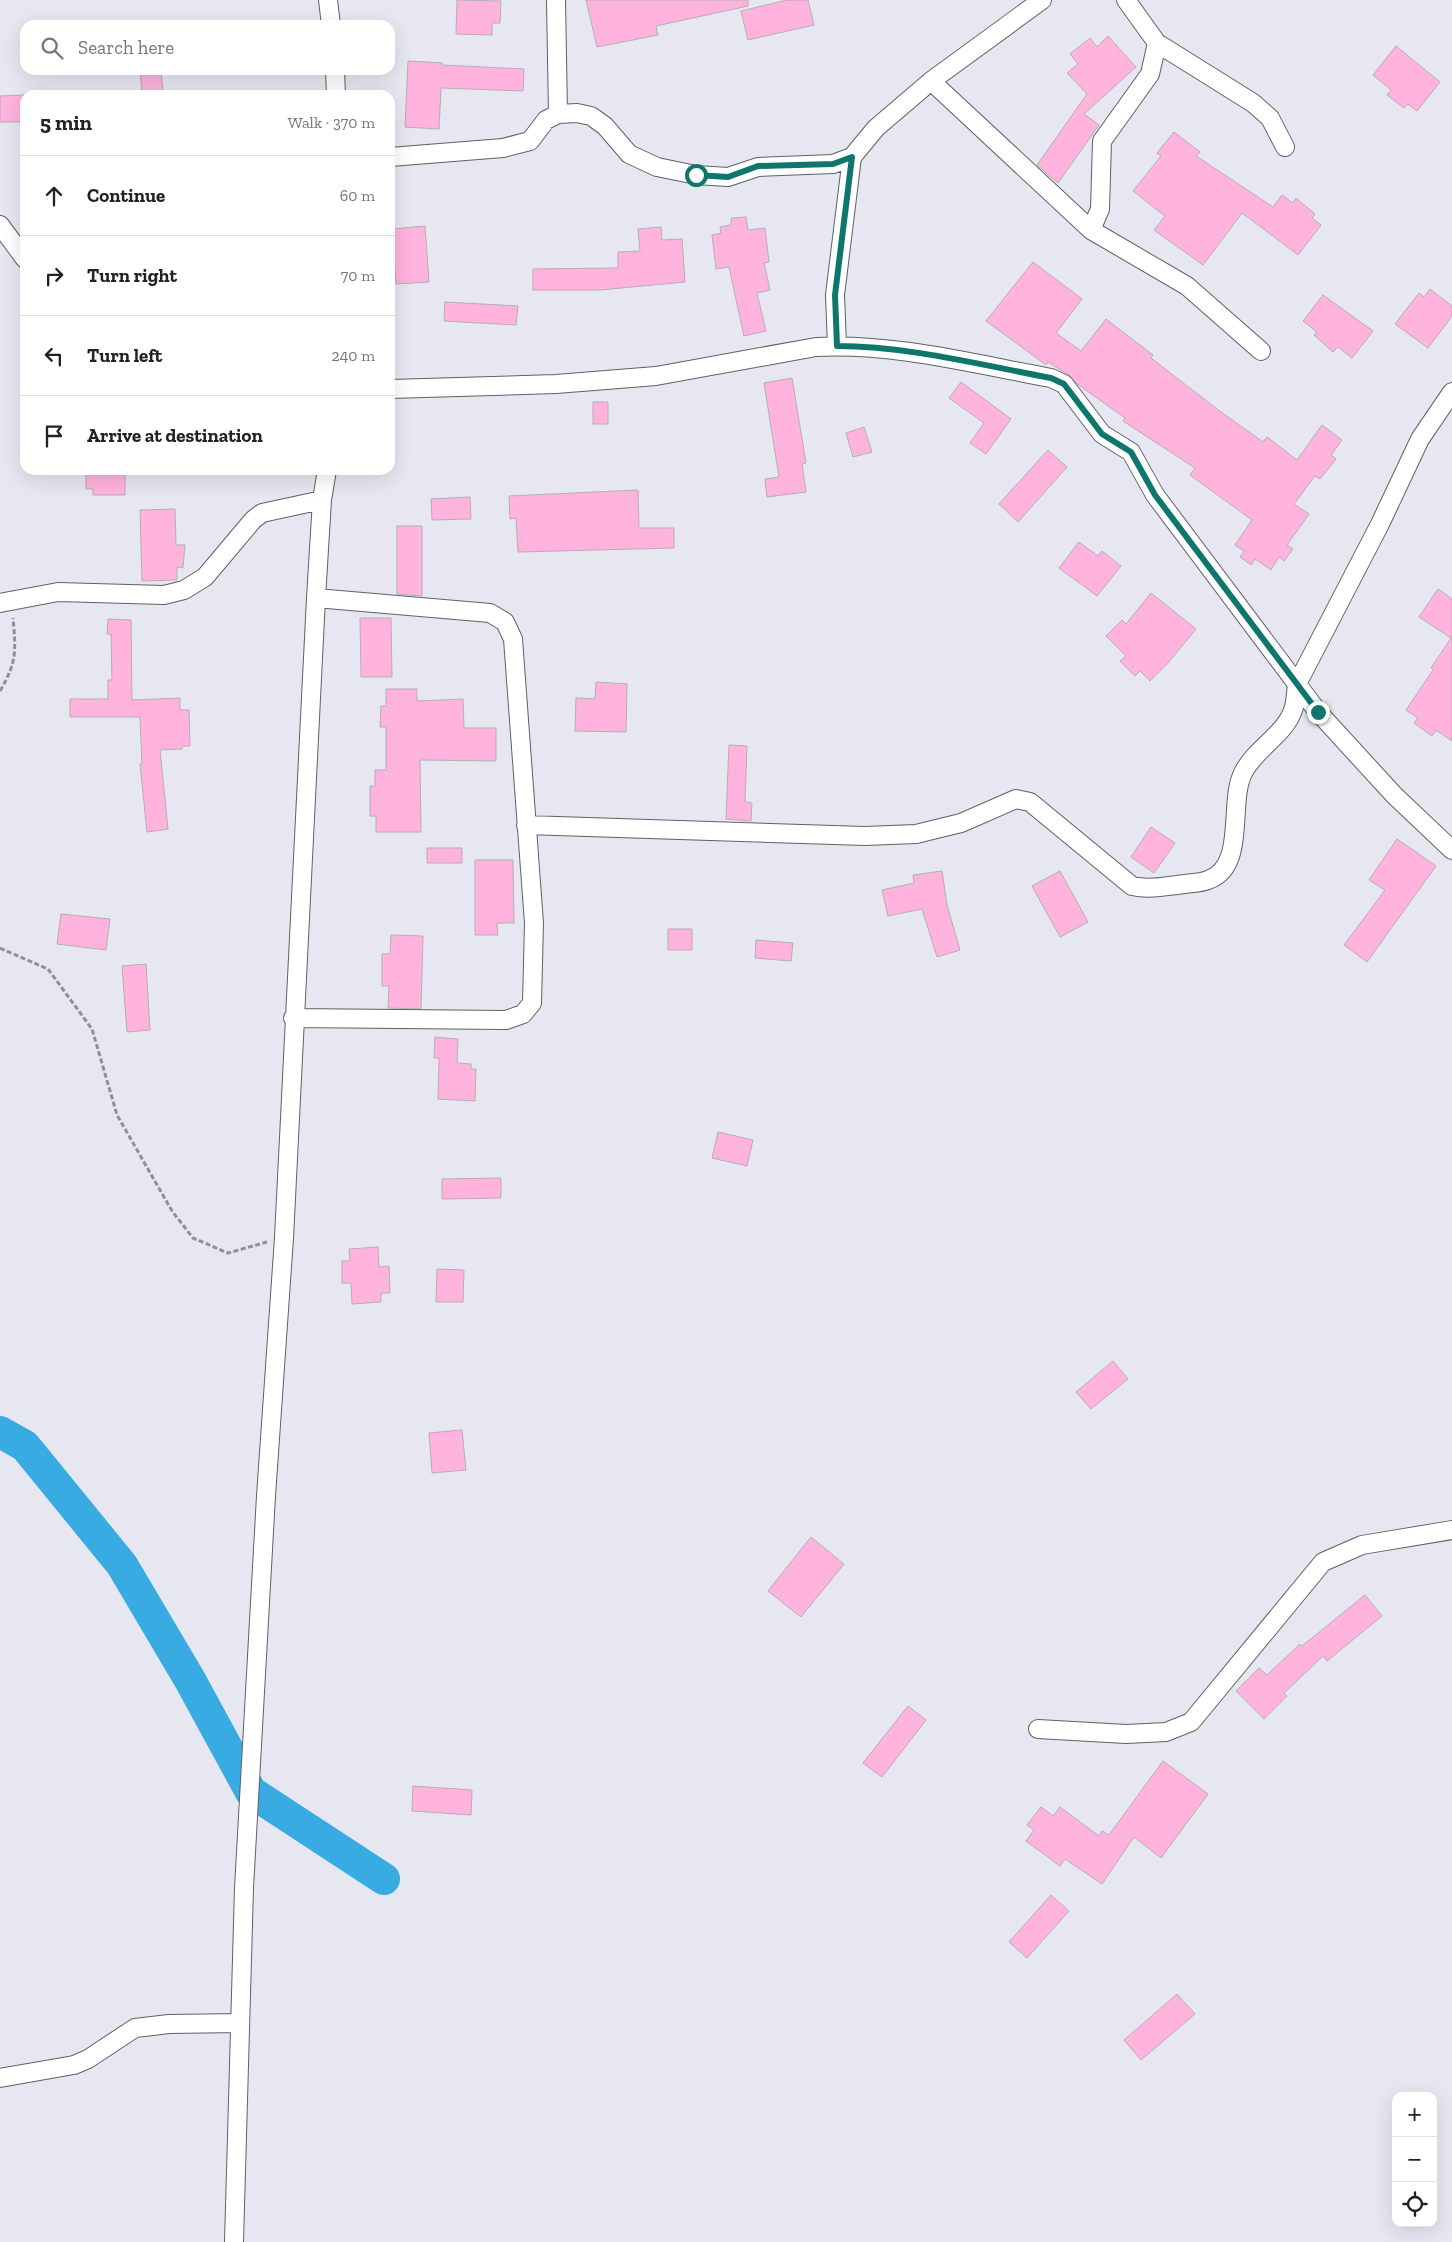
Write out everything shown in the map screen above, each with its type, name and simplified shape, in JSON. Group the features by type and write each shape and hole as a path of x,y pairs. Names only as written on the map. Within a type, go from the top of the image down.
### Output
{"street":[{"path":"328,0 330,20"},
{"path":"556,0 558,114"},
{"path":"395,157 503,148 530,141 546,120 558,114 577,113 591,116 606,126 629,154 657,168 696,175 728,177 758,166 833,164 852,157 876,128 931,81 1042,0"},
{"path":"1126,0 1157,43 1253,103 1270,118 1285,147"},
{"path":"1091,230 1100,209 1102,141 1150,74 1157,43"},
{"path":"334,75 336,90"},
{"path":"931,81 1091,230 1187,286 1261,351"},
{"path":"837,346 835,295 852,157"},
{"path":"0,225 20,252"},
{"path":"395,389 556,384 656,376 816,347 837,346 864,346 1051,378 1064,384 1102,434 1131,452 1155,495 1318,712 1394,795 1452,850"},
{"path":"526,825 865,836 916,834 961,823 1016,799 1030,802 1132,886 1145,889 1207,881 1224,868 1233,848 1237,797 1242,774 1256,753 1277,734 1289,718 1294,708 1297,684 1380,524 1420,439 1452,392"},
{"path":"234,2242 244,1888 266,1496 284,1238 293,1018 316,598 322,500 326,475"},
{"path":"5,603 58,592 164,595 184,590 205,577 253,520 262,513 322,500"},
{"path":"293,1018 506,1020 523,1014 532,1003 534,922 513,639 505,622 490,613 316,598"},
{"path":"1038,1729 1126,1734 1166,1732 1191,1722 1323,1562 1362,1545 1452,1530"},
{"path":"0,2078 74,2065 88,2059 135,2028 169,2024 240,2023"}],"path":[{"path":"0,691 13,669 15,641 5,603"},
{"path":"0,948 48,969 92,1029 117,1114 172,1211 193,1238 228,1253 284,1238"}],"building":[{"path":"457,0 501,1 500,23 492,23 492,35 456,34"},
{"path":"586,0 748,0 748,6 656,26 658,35 597,47"},
{"path":"787,0 808,0 814,25 748,40 741,11"},
{"path":"1108,36 1136,67 1084,114 1099,125 1058,183 1037,165 1087,94 1067,73 1078,64 1070,54 1090,38 1097,47"},
{"path":"1396,46 1440,82 1417,111 1408,104 1404,108 1387,95 1391,90 1373,75"},
{"path":"408,61 442,63 442,65 524,69 523,91 441,88 439,129 405,127"},
{"path":"140,75 161,75 163,90 142,90"},
{"path":"20,95 20,122 0,122 0,96"},
{"path":"1174,132 1200,152 1196,156 1273,207 1282,195 1293,203 1296,198 1315,214 1312,218 1321,225 1298,255 1242,213 1203,265 1154,230 1165,216 1133,191 1161,156 1157,153"},
{"path":"746,217 748,230 765,228 769,262 764,263 770,290 757,293 766,331 744,336 729,267 716,269 712,235 721,233 720,227 731,225 731,218"},
{"path":"425,226 429,282 396,284 395,229"},
{"path":"661,227 662,240 682,239 685,282 600,290 533,290 533,269 618,268 618,252 640,251 638,229"},
{"path":"1033,262 1082,299 1056,333 1081,351 1106,319 1153,355 1151,358 1217,409 1263,442 1267,437 1297,460 1322,425 1342,440 1331,455 1336,459 1320,479 1315,476 1294,504 1309,514 1287,545 1293,549 1284,561 1279,557 1271,570 1255,559 1251,565 1240,557 1244,551 1235,545 1252,520 1190,475 1195,468 1123,421 1125,418 1076,383 1069,375 1048,362 1046,365 986,321"},
{"path":"1430,289 1452,306 1452,316 1428,348 1395,324 1419,293 1424,297"},
{"path":"1323,295 1373,331 1352,358 1338,347 1333,352 1314,335 1317,332 1303,321"},
{"path":"445,302 518,306 516,325 444,321"},
{"path":"792,378 806,463 802,464 806,492 767,497 765,479 779,477 764,383"},
{"path":"961,382 1011,419 986,454 970,443 984,423 949,398"},
{"path":"593,402 608,402 608,424 593,424"},
{"path":"864,427 872,452 853,457 846,433"},
{"path":"1048,450 1067,467 1018,522 999,504"},
{"path":"86,475 125,475 125,495 93,495 93,489 86,489"},
{"path":"638,490 639,528 674,528 674,548 518,552 516,518 510,519 509,496"},
{"path":"470,497 471,519 432,520 431,499"},
{"path":"175,509 176,545 185,545 183,568 177,567 177,580 142,581 140,510"},
{"path":"397,526 422,526 422,596 397,594"},
{"path":"1079,542 1098,556 1102,551 1121,566 1097,596 1059,568"},
{"path":"1438,589 1452,599 1452,741 1436,730 1432,736 1414,723 1418,718 1406,710 1433,670 1431,668 1451,638 1419,617"},
{"path":"1151,593 1196,629 1168,663 1150,681 1140,671 1135,676 1120,661 1126,656 1106,636 1122,620 1126,624"},
{"path":"360,618 391,618 392,677 361,677"},
{"path":"108,619 131,620 132,700 180,698 180,710 189,710 190,746 182,746 182,749 160,750 168,829 147,832 140,764 142,764 140,717 70,717 70,699 108,699 108,680 112,680 111,634 107,634"},
{"path":"596,682 627,684 626,732 575,731 576,698 595,699"},
{"path":"386,689 417,689 417,701 463,699 464,728 496,728 496,761 420,760 421,832 376,832 376,816 370,816 370,786 375,786 375,770 386,770 386,727 380,727 381,706 386,706"},
{"path":"729,745 747,746 745,802 752,803 751,821 726,819"},
{"path":"1151,827 1175,843 1154,873 1131,857"},
{"path":"1397,839 1436,866 1367,962 1344,945 1385,890 1369,880"},
{"path":"427,848 462,848 462,863 427,863"},
{"path":"475,860 513,860 514,923 497,923 498,935 475,935"},
{"path":"942,871 947,905 960,950 937,957 922,909 888,916 882,890 914,883 913,875"},
{"path":"1060,871 1088,922 1060,937 1032,886"},
{"path":"61,914 110,919 106,950 57,944"},
{"path":"668,929 692,929 692,950 668,950"},
{"path":"391,935 423,936 421,1009 388,1008 389,986 382,986 382,954 390,954"},
{"path":"756,940 793,943 791,961 755,958"},
{"path":"146,964 150,1030 127,1032 122,966"},
{"path":"435,1037 458,1039 457,1063 471,1064 471,1069 476,1069 475,1101 438,1099 439,1058 434,1058"},
{"path":"718,1132 753,1140 747,1166 712,1158"},
{"path":"501,1178 501,1198 442,1199 442,1179"},
{"path":"378,1247 379,1267 389,1266 390,1293 381,1293 381,1302 352,1304 351,1283 342,1283 342,1261 350,1261 349,1249"},
{"path":"437,1269 464,1270 463,1302 436,1302"},
{"path":"1113,1361 1128,1379 1091,1409 1076,1392"},
{"path":"462,1430 466,1470 432,1473 429,1433"},
{"path":"811,1537 844,1564 801,1617 768,1591"},
{"path":"1365,1595 1382,1616 1327,1661 1323,1656 1284,1693 1287,1696 1264,1719 1236,1691 1259,1668 1267,1675 1300,1644 1302,1646"},
{"path":"908,1706 926,1720 882,1777 863,1763"},
{"path":"1163,1761 1208,1794 1161,1858 1134,1837 1102,1884 1065,1859 1060,1866 1026,1841 1034,1830 1027,1825 1041,1807 1053,1816 1060,1807 1099,1836 1102,1831 1109,1835"},
{"path":"413,1786 472,1790 471,1815 412,1811"},
{"path":"1051,1895 1069,1911 1027,1958 1009,1942"},
{"path":"1177,1994 1195,2014 1141,2060 1124,2040"}],"waterway":[{"path":"0,1432 25,1446 122,1565 190,1680 251,1792 384,1879"}],"route":[{"path":"696,175 728,177 758,166 833,164 852,157 835,295 837,346 864,346 926,356 1051,378 1064,384 1102,434 1131,452 1155,495 1318,712"}]}
